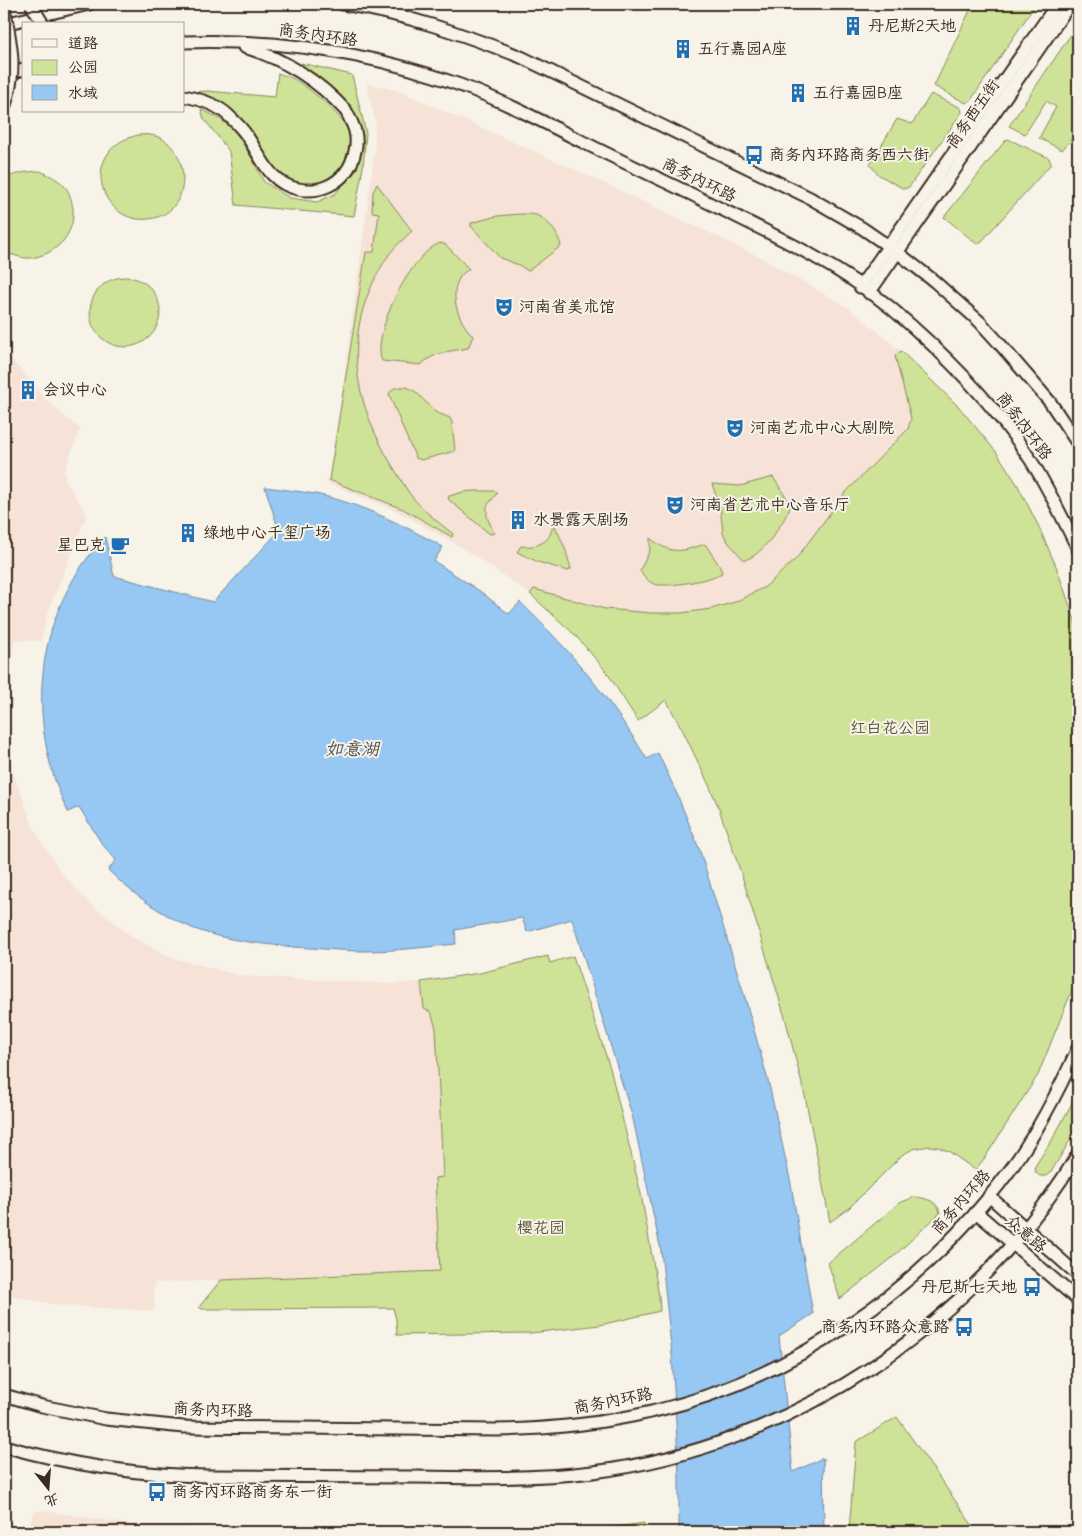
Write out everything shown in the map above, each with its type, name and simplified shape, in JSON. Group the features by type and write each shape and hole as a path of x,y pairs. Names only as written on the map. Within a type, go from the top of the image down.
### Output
{"street":[{"path":"31,4 42,22"},
{"path":"4,24 88,4"},
{"name":"商务内环路","path":"343,4 435,25 521,56 810,198 862,228 934,281 1000,343 1050,402 1078,444"},
{"name":"商务西五街","path":"893,250 1057,4"},
{"name":"商务西五街","path":"865,290 1070,4"},
{"path":"4,7 12,47 13,67 10,91 4,108"},
{"name":"商务内环路","path":"185,42 265,43 350,55 420,72 501,101 787,241 835,269 888,306 945,357 974,387 1001,420 1037,471 1078,549"},
{"path":"185,96 210,103 223,111 243,130 274,178 287,186 304,190 316,190 333,184 347,170 353,160 356,133 346,111 301,72 258,51 228,42"},
{"path":"4,75 22,70"},
{"name":"商务内环路","path":"4,1395 42,1406 106,1419 207,1428 526,1429 589,1424 688,1402 731,1387 787,1362 827,1339 900,1287 943,1247 976,1212 1026,1147 1057,1093 1078,1048"},
{"path":"4,1446 98,1468 179,1476 528,1478 596,1472 656,1460 702,1448 749,1432 786,1416 830,1393 870,1369 930,1324 977,1281 1026,1228 1050,1197 1078,1154"},
{"name":"众意路","path":"989,1196 1078,1275"},
{"name":"众意路","path":"976,1212 1078,1300"}],"shaded area":[{"path":"367,83 399,91 591,177 754,254 849,308 901,351 895,356 911,419 908,429 845,493 796,559 765,587 749,597 726,606 681,613 651,613 605,609 534,589 530,594 463,548 397,511 327,483 345,372 375,149 375,122"},
{"path":"4,350 46,400 80,429 64,472 67,484 87,514 48,612 41,641 14,640 4,725"},
{"path":"4,725 11,767 34,829 60,871 88,902 132,937 173,958 242,976 391,984 421,982 424,1009 430,1012 436,1028 443,1177 435,1178 440,1271 154,1283 154,1311 56,1305 10,1295 4,1291"},
{"path":"40,1510 133,1525 226,1529 229,1532 28,1532 33,1513"}],"green space":[{"path":"973,4 1036,4 971,100 966,103 934,86"},
{"path":"1078,24 1078,132 1062,150 1039,138 1056,107 1046,101 1025,134 1009,126"},
{"path":"301,63 352,75 366,133 363,167 354,216 236,205 229,151 204,119 201,109 220,119 235,131 264,182 290,198 317,202 335,194 357,169 361,135 353,111"},
{"path":"278,73 292,78 319,97 338,116 350,135 352,148 347,160 336,173 327,180 315,185 299,184 289,181 280,175 267,159 252,131 240,117 220,103 190,92 207,91 275,97"},
{"path":"931,94 961,108 962,112 909,187 904,189 879,175 870,165 897,119 912,124"},
{"path":"138,135 148,135 163,140 174,149 180,162 183,176 181,191 175,204 165,214 149,219 134,218 121,213 111,204 101,180 102,167 107,155 120,142"},
{"path":"1008,139 1049,158 1051,164 981,242 977,244 944,217"},
{"path":"40,171 57,180 67,190 73,209 71,227 62,242 48,253 24,258 4,252 4,181 16,174"},
{"path":"377,184 412,231 388,256 373,282 364,307 358,333 359,383 366,409 376,434 404,485 430,515 453,534 452,537 403,509 329,480 366,252 374,252 379,213 372,212 373,192"},
{"path":"536,215 545,220 555,232 561,246 528,271 519,265 500,258 471,226 471,223 497,216"},
{"path":"441,243 446,245 469,269 460,277 455,292 455,300 460,316 473,336 468,348 449,351 431,357 421,365 382,361 380,349 382,333 396,295 418,261 430,249"},
{"path":"125,277 138,280 150,287 157,299 160,312 157,325 150,337 138,344 125,347 112,344 100,337 93,325 90,312 93,299 100,287 112,280"},
{"name":"红白花公园","path":"901,351 959,407 997,453 1017,484 1056,566 1078,629 1078,975 1038,1075 975,1170 950,1152 938,1147 929,1146 913,1149 902,1155 849,1208 830,1222 805,1096 786,1021 742,876 708,783 666,700 638,721 606,671 575,635 530,594 534,589 605,609 651,613 681,613 711,609 735,602 765,587 796,559 845,493 908,429 911,419 895,356"},
{"path":"407,387 416,392 435,412 450,418 455,451 421,460 416,458 389,394 395,388"},
{"path":"773,477 791,505 772,537 758,552 744,560 728,542 723,533 720,506 712,484 740,486"},
{"path":"475,491 495,491 497,493 487,506 487,517 494,533 490,534 448,499 449,496"},
{"path":"555,526 565,548 571,569 568,571 538,562 517,552 521,546 536,545 545,541"},
{"path":"650,538 664,547 676,550 690,549 705,544 718,563 722,573 688,583 654,584 640,570 650,550"},
{"name":"樱花园","path":"548,956 550,963 573,956 610,1068 641,1194 660,1311 600,1325 531,1333 397,1335 393,1308 202,1309 199,1307 221,1280 440,1271 435,1178 443,1177 436,1028 431,1012 424,1009 421,982 480,973"},
{"path":"1078,1092 1078,1127 1051,1172 1046,1176 1040,1176 1036,1173 1035,1166 1052,1140"},
{"path":"915,1197 927,1199 934,1203 940,1213 892,1258 840,1299 828,1263 899,1203"},
{"path":"897,1417 977,1532 849,1532 856,1442"},
{"path":"644,1523 644,1532 581,1532"}],"water":[{"name":"如意湖","path":"265,487 315,494 348,503 397,523 443,547 434,561 481,592 509,614 520,602 589,676 647,759 658,753 700,851 744,994 769,1084 791,1184 813,1314 779,1336 793,1472 823,1458 824,1532 679,1532 679,1474 672,1355 661,1251 633,1119 572,919 527,932 522,918 455,930 456,944 411,949 356,951 293,947 229,938 192,928 158,910 137,895 108,870 116,860 102,844 79,807 68,812 56,782 47,751 42,719 42,688 45,656 53,625 65,595 81,567 105,537 114,576 213,602 279,531"}],"place":[{"name":"丹尼斯2天地","path":"853,26"},
{"name":"五行嘉园A座","path":"683,49"},
{"name":"五行嘉园B座","path":"798,93"},
{"name":"商务内环路商务西六街","path":"754,155"},
{"name":"河南省美术馆","path":"504,307"},
{"name":"会议中心","path":"28,390"},
{"name":"河南艺术中心大剧院","path":"735,428"},
{"name":"河南省艺术中心音乐厅","path":"675,505"},
{"name":"水景露天剧场","path":"518,520"},
{"name":"绿地中心千玺广场","path":"188,533"},
{"name":"星巴克","path":"120,545"},
{"name":"丹尼斯七天地","path":"1032,1287"},
{"name":"商务内环路众意路","path":"964,1327"},
{"name":"商务内环路商务东一街","path":"157,1492"}]}
